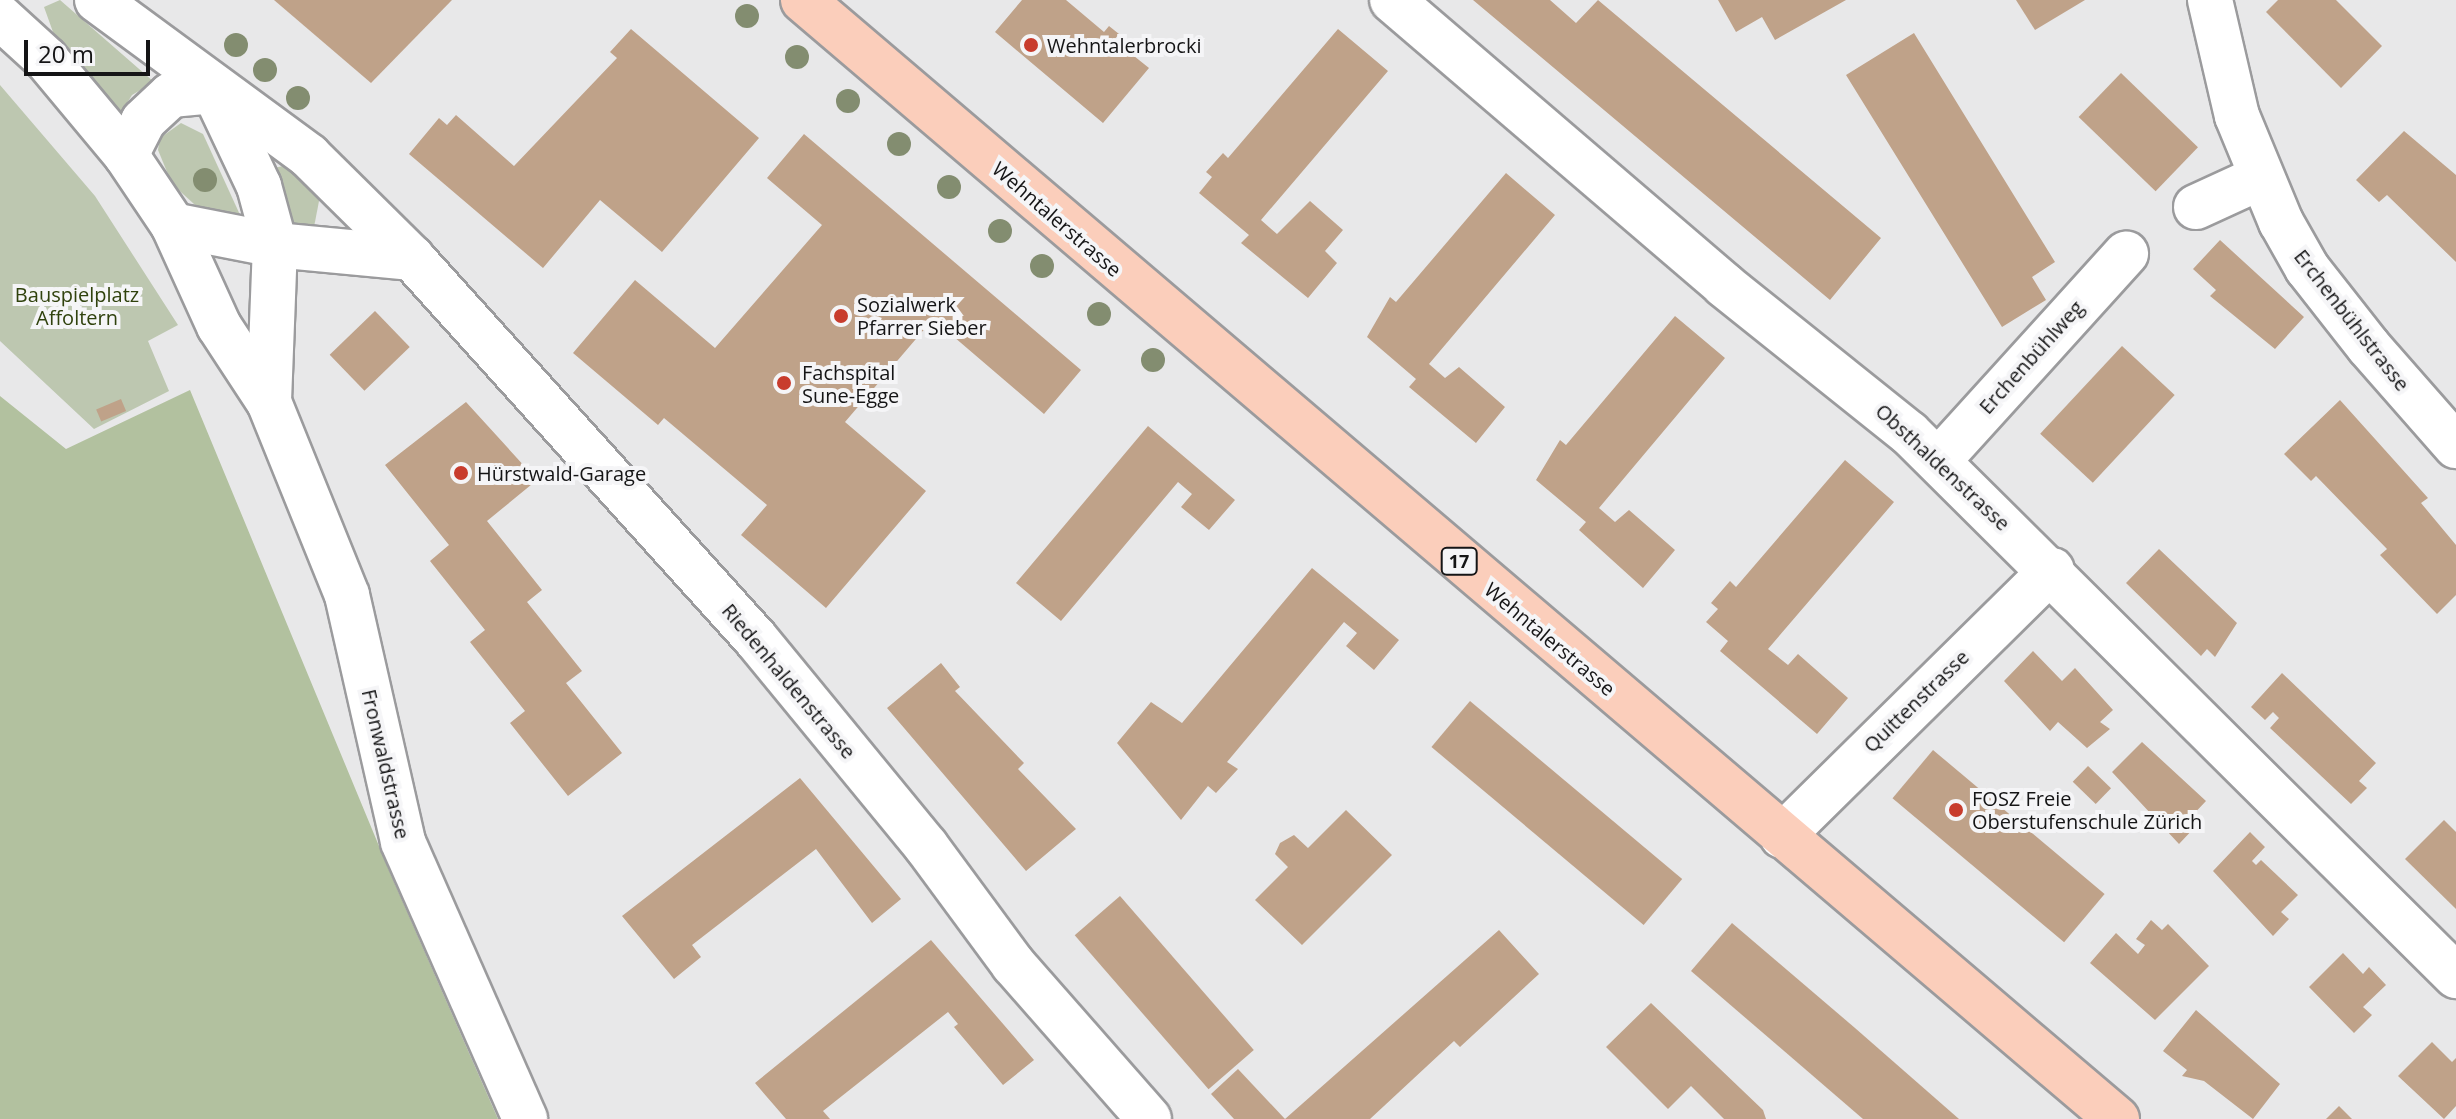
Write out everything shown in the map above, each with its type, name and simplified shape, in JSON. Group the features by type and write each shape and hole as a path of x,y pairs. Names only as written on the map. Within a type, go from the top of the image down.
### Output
{"main road":[{"name":"Wehntalerstrasse","path":"803,0 2117,1119"}],"street":[{"name":"Riedenhaldenstrasse","path":"97,0 214,91 309,156 412,258 756,639 926,846 1013,964 1149,1119"},
{"name":"Obsthaldenstrasse","path":"1392,0 1938,461 2052,570 2456,976"},
{"name":"Erchenbühlstrasse","path":"2210,0 2237,116 2259,178 2307,268 2456,446"},
{"name":"Fronwaldstrasse","path":"0,17 46,59 126,155 173,225 219,326 269,402 347,595 403,842 525,1119"},
{"path":"126,155 143,121 171,95 214,91"},
{"name":"Fronwaldstrasse","path":"214,91 259,186 275,245 269,402"},
{"path":"2196,207 2259,178"},
{"path":"173,225 275,245 412,258"},
{"name":"Erchenbühlweg","path":"1938,461 2126,254"},
{"name":"Quittenstrasse","path":"1782,836 2052,570"}],"green space":[{"path":"60,0 154,82 132,95 119,116 53,32 44,7"},
{"name":"Bauspielplatz Affoltern","path":"0,85 95,196 178,325 148,341 169,391 94,429 0,341"},
{"path":"181,123 203,134 241,217 205,214 172,184 158,150 160,138"},
{"path":"283,166 320,196 314,227 292,226 274,168"},
{"path":"190,390 391,875 498,1119 0,1119 0,396 66,449"}],"building":[{"path":"274,0 452,0 371,83"},
{"path":"1022,0 1066,0 1104,32 1109,26 1119,34 1114,40 1149,68 1103,123 995,32"},
{"path":"1473,0 1550,0 1576,23 1598,0 1881,238 1830,300"},
{"path":"1718,0 1846,0 1775,40 1762,17 1736,32"},
{"path":"2016,0 2085,0 2035,30"},
{"path":"2278,0 2336,0 2382,46 2341,88 2266,12"},
{"path":"631,29 759,138 662,252 600,200 543,268 409,154 439,118 447,125 456,115 514,166 617,58 610,52"},
{"path":"1338,29 1388,71 1261,220 1277,234 1310,201 1343,230 1325,251 1337,263 1308,298 1241,243 1249,235 1199,193 1212,177 1206,172 1223,153 1228,158"},
{"path":"1914,33 2055,262 2032,277 2046,300 2002,327 1846,75"},
{"path":"2121,73 2198,147 2156,191 2079,117"},
{"path":"2404,131 2456,175 2456,262 2387,195 2379,202 2356,180"},
{"path":"804,134 1081,370 1044,414 933,319 845,422 926,491 826,608 741,535 767,505 664,418 658,425 573,353 635,280 715,348 822,225 767,178"},
{"path":"1506,173 1555,215 1429,364 1445,378 1459,367 1505,407 1476,443 1409,387 1416,379 1367,337 1390,297 1396,302"},
{"path":"2220,240 2304,317 2275,349 2210,296 2216,290 2193,269"},
{"path":"375,311 410,347 364,391 330,355"},
{"path":"1675,316 1725,358 1599,508 1615,522 1629,510 1675,550 1643,588 1579,530 1586,522 1536,480 1560,440 1566,445"},
{"path":"2122,346 2175,395 2093,483 2040,434"},
{"path":"121,399 126,411 101,422 96,410"},
{"path":"2340,400 2428,498 2421,503 2456,545 2456,595 2437,614 2380,555 2387,549 2316,476 2311,481 2284,454"},
{"path":"466,402 537,480 487,521 542,590 527,602 582,671 566,683 622,753 568,796 510,723 525,711 470,642 485,630 430,561 449,545 385,465"},
{"path":"1148,426 1235,500 1209,530 1181,507 1192,494 1178,482 1061,621 1016,583"},
{"path":"1845,460 1894,502 1768,649 1788,665 1798,654 1848,698 1817,734 1720,651 1728,641 1706,622 1718,609 1711,603 1730,581 1736,587"},
{"path":"2159,549 2237,623 2215,657 2207,649 2201,656 2126,583"},
{"path":"1312,568 1399,640 1374,670 1346,646 1357,633 1344,622 1227,762 1238,769 1216,793 1208,786 1181,820 1117,743 1151,702 1182,723"},
{"path":"2033,651 2062,681 2075,668 2113,710 2100,722 2110,729 2087,748 2058,722 2050,731 2004,681"},
{"path":"941,663 960,687 955,691 1024,763 1018,769 1076,829 1026,871 887,708"},
{"path":"2282,673 2376,763 2359,781 2367,788 2351,804 2270,728 2279,718 2273,712 2265,720 2251,707"},
{"path":"1470,701 1682,879 1644,925 1431,747"},
{"path":"2142,742 2206,801 2189,819 2196,826 2179,844 2112,772"},
{"path":"1933,750 2105,894 2064,942 1893,798"},
{"path":"2088,766 2111,788 2096,804 2073,782"},
{"path":"800,778 901,899 872,923 816,849 692,945 701,957 674,979 622,916"},
{"path":"1346,810 1392,855 1302,945 1255,900 1288,867 1275,854 1280,843 1294,835 1308,848"},
{"path":"2444,820 2456,832 2456,909 2405,859"},
{"path":"2250,832 2265,847 2252,861 2256,865 2261,860 2298,895 2281,912 2289,919 2273,936 2213,871"},
{"path":"1120,896 1254,1050 1209,1089 1075,935"},
{"path":"2151,920 2162,930 2168,924 2209,966 2155,1020 2090,963 2116,933 2138,954 2145,945 2136,939"},
{"path":"1732,923 1959,1119 1863,1119 1691,971"},
{"path":"1499,930 1539,974 1460,1047 1454,1041 1370,1119 1285,1119"},
{"path":"931,940 1034,1060 1003,1085 954,1027 958,1024 948,1012 823,1111 830,1119 786,1119 755,1083"},
{"path":"2343,953 2363,974 2369,967 2386,985 2363,1007 2372,1015 2354,1033 2309,987"},
{"path":"1651,1003 1763,1110 1766,1119 1724,1119 1691,1086 1668,1109 1606,1047"},
{"path":"2196,1010 2280,1084 2253,1119 2204,1081 2182,1076 2187,1070 2163,1051"},
{"path":"2432,1042 2452,1062 2456,1058 2456,1106 2444,1119 2398,1076"},
{"path":"1238,1069 1285,1119 1234,1119 1211,1094"},
{"path":"2339,1106 2352,1119 2326,1119"}],"place":[{"name":"Wehntalerbrocki","path":"1031,45"},
{"name":"Sozialwerk Pfarrer Sieber","path":"841,316"},
{"name":"Fachspital Sune-Egge","path":"784,383"},
{"name":"Hürstwald-Garage","path":"461,473"},
{"name":"FOSZ Freie Oberstufenschule Zürich","path":"1956,810"}]}
